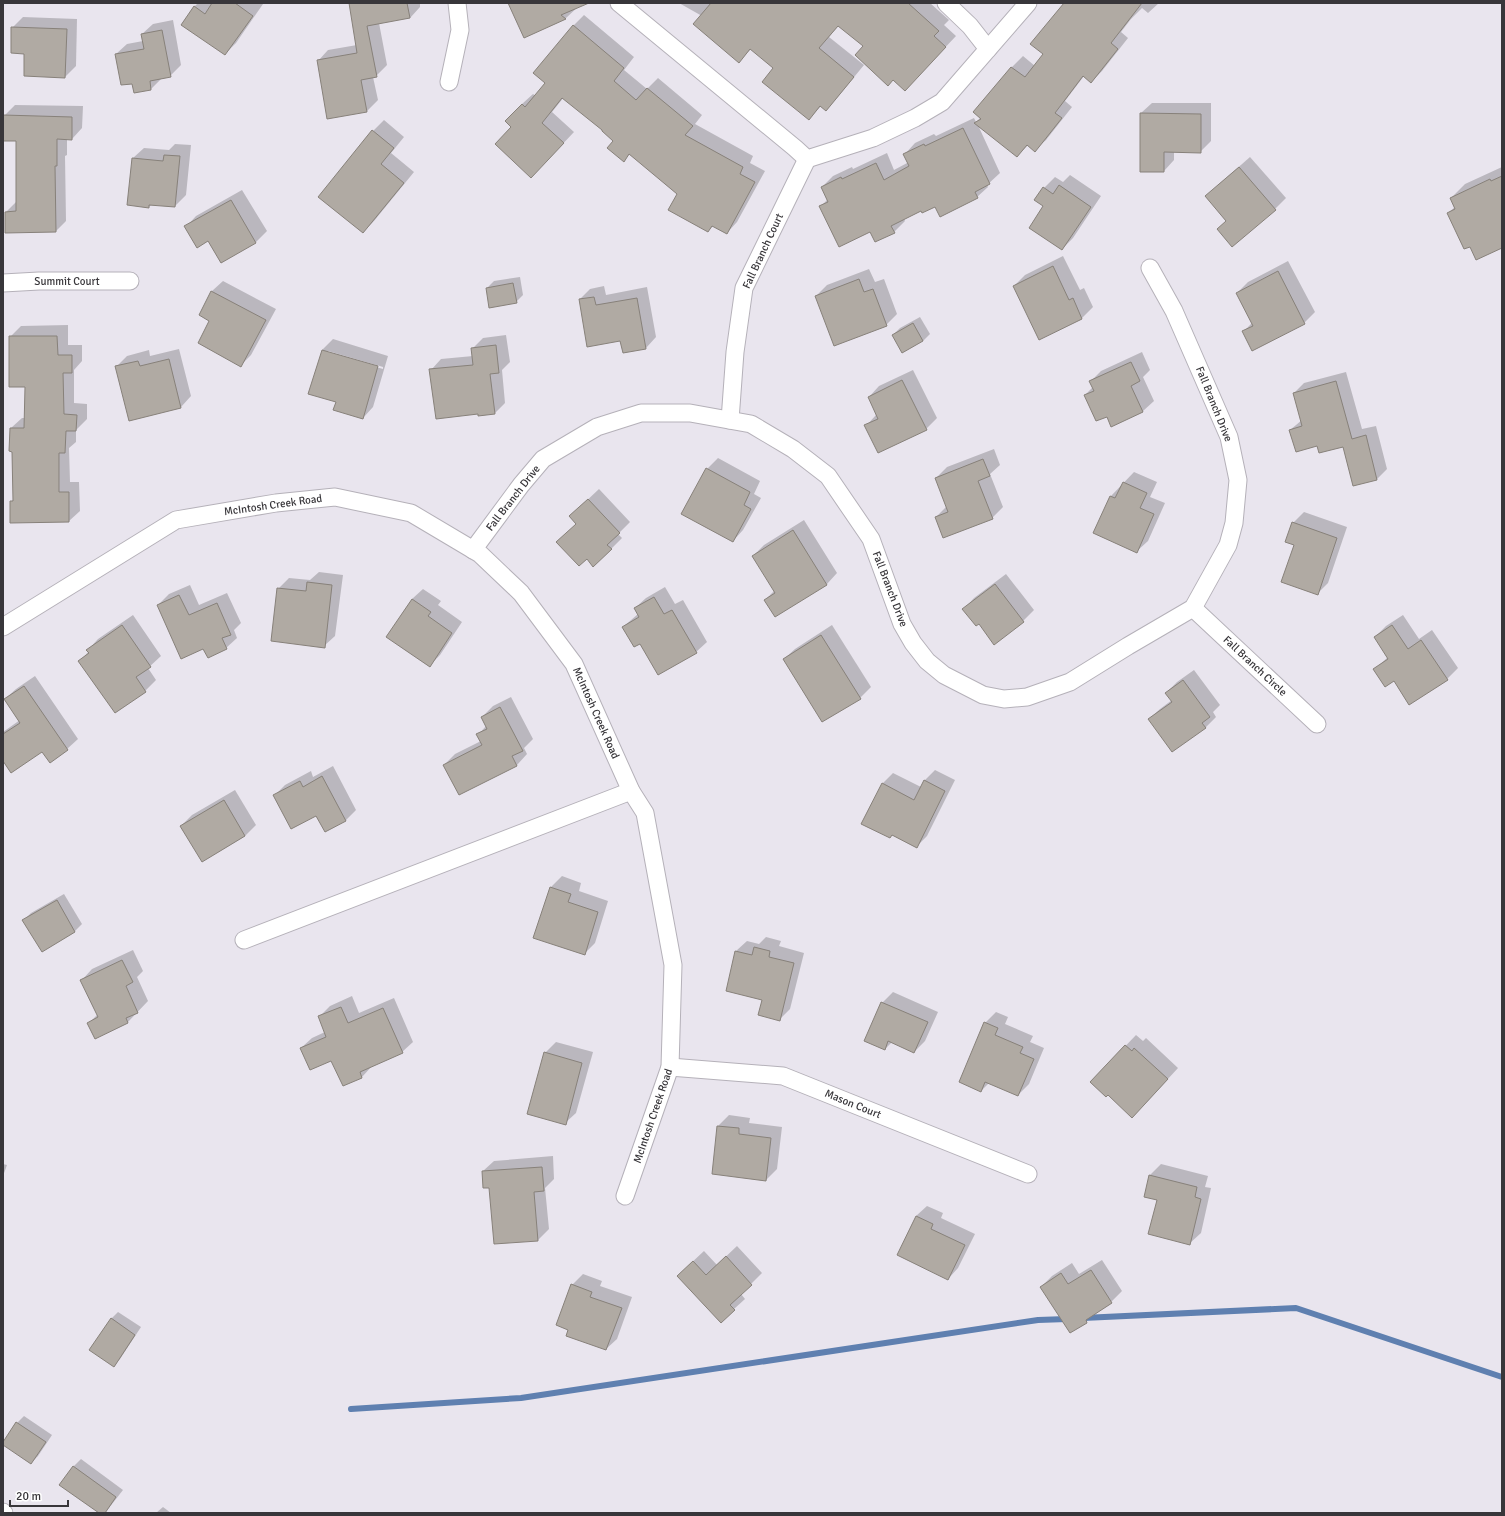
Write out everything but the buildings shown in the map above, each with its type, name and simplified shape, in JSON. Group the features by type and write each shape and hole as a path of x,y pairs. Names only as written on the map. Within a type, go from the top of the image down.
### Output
{"street":[{"path":"449,82 460,30 457,3"},
{"path":"619,3 807,159 873,138 915,118 942,102 1028,3"},
{"path":"946,3 970,26 988,49"},
{"name":"Fall Branch Court","path":"730,420 735,352 744,288 807,159"},
{"name":"Fall Branch Drive","path":"473,550 520,485 543,459 597,427 641,413 690,413 751,424 793,449 828,476 871,539 902,624 913,643 927,661 944,675 983,695 1004,699 1027,697 1070,682 1193,608 1228,545 1234,523 1238,480 1229,437 1174,311 1150,268"},
{"name":"Summit Court","path":"3,283 39,281 130,281"},
{"name":"McIntosh Creek Road","path":"3,627 176,520 276,503 334,497 411,513 480,554 521,593 574,664 631,791 645,813 674,965 670,1067 625,1196"},
{"name":"Fall Branch Circle","path":"1193,608 1317,724"},
{"path":"244,940 631,791"},
{"name":"Mason Court","path":"670,1067 783,1076 1028,1174"}],"waterway":[{"path":"1083,1318 1296,1308 1502,1377"},
{"path":"351,1409 521,1398 1038,1320 1067,1319"}]}
